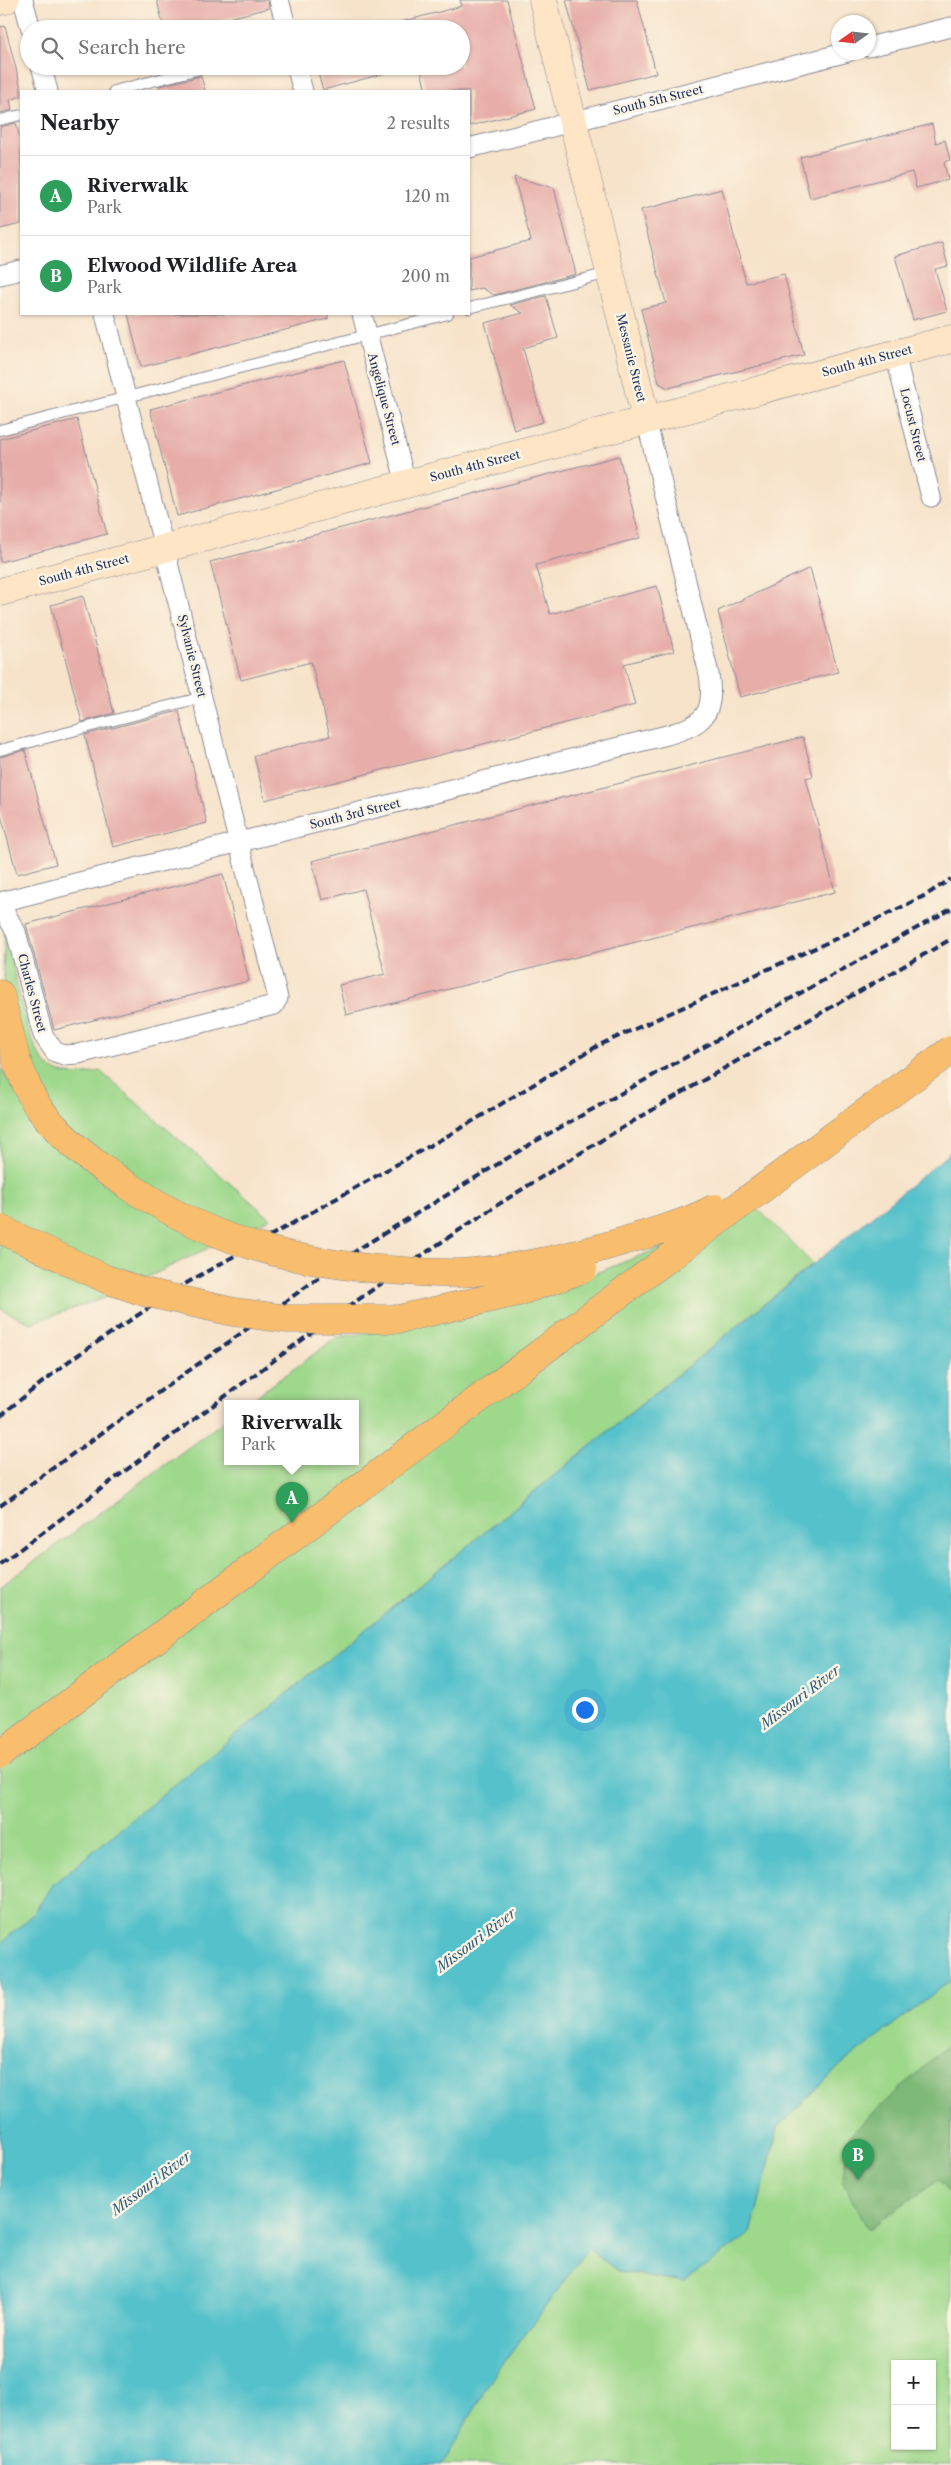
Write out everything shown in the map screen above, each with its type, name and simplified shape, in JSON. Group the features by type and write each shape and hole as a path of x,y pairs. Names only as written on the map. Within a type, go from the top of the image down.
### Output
{"highway":[{"path":"0,994 17,1062 38,1107 69,1141 104,1170 186,1220 226,1238 270,1251 359,1268 418,1272 471,1273 549,1261 600,1249 693,1220 792,1165"},
{"path":"0,1754 287,1544 792,1165 951,1049"},
{"path":"644,1276 760,1188 951,1049"},
{"path":"0,1229 106,1279 144,1292 234,1312 288,1319 399,1320 518,1292 596,1264 760,1188"}],"main road":[{"path":"0,1 5,0"},
{"name":"Messanie Street","path":"543,0 646,420"},
{"name":"South 4th Street","path":"0,592 951,339"}],"street":[{"path":"23,0 29,20"},
{"path":"279,0 284,20"},
{"path":"876,45 951,27"},
{"name":"South 5th Street","path":"470,148 831,56"},
{"path":"44,75 48,90"},
{"path":"299,75 303,90"},
{"path":"0,275 20,270"},
{"name":"Sylvanie Street","path":"55,1052 64,1055 78,1054 274,1005 278,998 105,315"},
{"name":"Angelique Street","path":"362,315 406,484"},
{"name":"Locust Street","path":"895,354 931,497"},
{"name":"Messanie Street","path":"646,420 709,674 711,700 705,716"},
{"name":"South 3rd Street","path":"0,903 688,729 705,716"},
{"name":"Charles Street","path":"0,903 16,932 43,1035 55,1052"}],"lane":[{"path":"118,90 176,75"},
{"path":"0,120 20,115"},
{"path":"470,308 610,272"},
{"path":"0,430 444,315"},
{"path":"0,750 202,697"}],"green space":[{"path":"5,930 31,1037 45,1063 50,1068 64,1073 79,1075 100,1071 270,1218 107,1297 31,1323 0,1309 0,1066 16,1093 10,1010 3,971"},
{"path":"758,1209 813,1264 52,1885 33,1915 0,1944 0,1587 224,1421 224,1465 359,1465 359,1400 251,1400 337,1337 406,1327 556,1289"},
{"path":"951,1980 951,2465 442,2465 490,2381 588,2249 618,2271 751,2233 778,2128 842,2064"},
{"path":"951,2042 951,2197 939,2179 868,2229 842,2181 850,2134"}],"water":[{"name":"Missouri River","path":"951,1152 951,1980 842,2064 778,2127 751,2233 684,2282 618,2271 588,2249 490,2381 442,2465 0,2465 0,1944 33,1915 52,1885"}],"building":[{"path":"157,0 268,0 269,8 221,20 162,20"},
{"path":"460,0 507,0 536,109 470,126 470,90 426,90 422,75 470,75 470,20 408,20 462,6"},
{"path":"566,0 637,0 656,73 590,90"},
{"path":"5,26 21,90 20,96 10,100 12,110 0,113 0,27"},
{"path":"319,75 378,75 323,90"},
{"path":"201,76 205,90 160,90 159,86"},
{"path":"16,123 20,139 20,224 0,229 0,127"},
{"path":"932,124 936,143 945,140 950,160 944,162 948,180 916,188 912,172 810,198 800,157"},
{"path":"514,177 554,188 576,274 494,295 482,288 470,291 470,257 531,241"},
{"path":"722,189 746,283 784,274 804,355 668,388 659,383 641,309 666,303 641,210"},
{"path":"942,243 948,266 935,269 947,311 913,320 895,256"},
{"path":"546,296 558,338 523,348 543,422 514,430 485,323 523,313 510,305"},
{"path":"128,315 328,315 328,319 141,367"},
{"path":"344,360 372,463 177,516 150,409"},
{"path":"77,419 107,534 0,562 0,439"},
{"path":"619,456 640,538 536,565 550,614 657,586 674,651 624,664 635,705 265,800 254,756 330,736 311,662 241,680 210,562"},
{"path":"810,568 838,672 740,697 718,611"},
{"path":"83,596 114,713 82,722 51,605"},
{"path":"179,711 207,823 113,847 85,735"},
{"path":"803,737 813,776 806,778 835,892 346,1015 339,985 385,974 363,889 322,900 312,861"},
{"path":"25,750 56,864 17,874 0,812 0,757"},
{"path":"223,874 249,981 54,1030 26,924"}],"railway":[{"path":"0,1416 69,1361 183,1285 463,1127 599,1045 853,931 926,895 951,879"},
{"path":"0,1506 360,1248 534,1142 951,909"},
{"path":"0,1564 284,1353 458,1231 640,1117 951,939"}],"place":[{"name":"Riverwalk","path":"292,1523"},
{"name":"Elwood Wildlife Area","path":"858,2180"}]}
